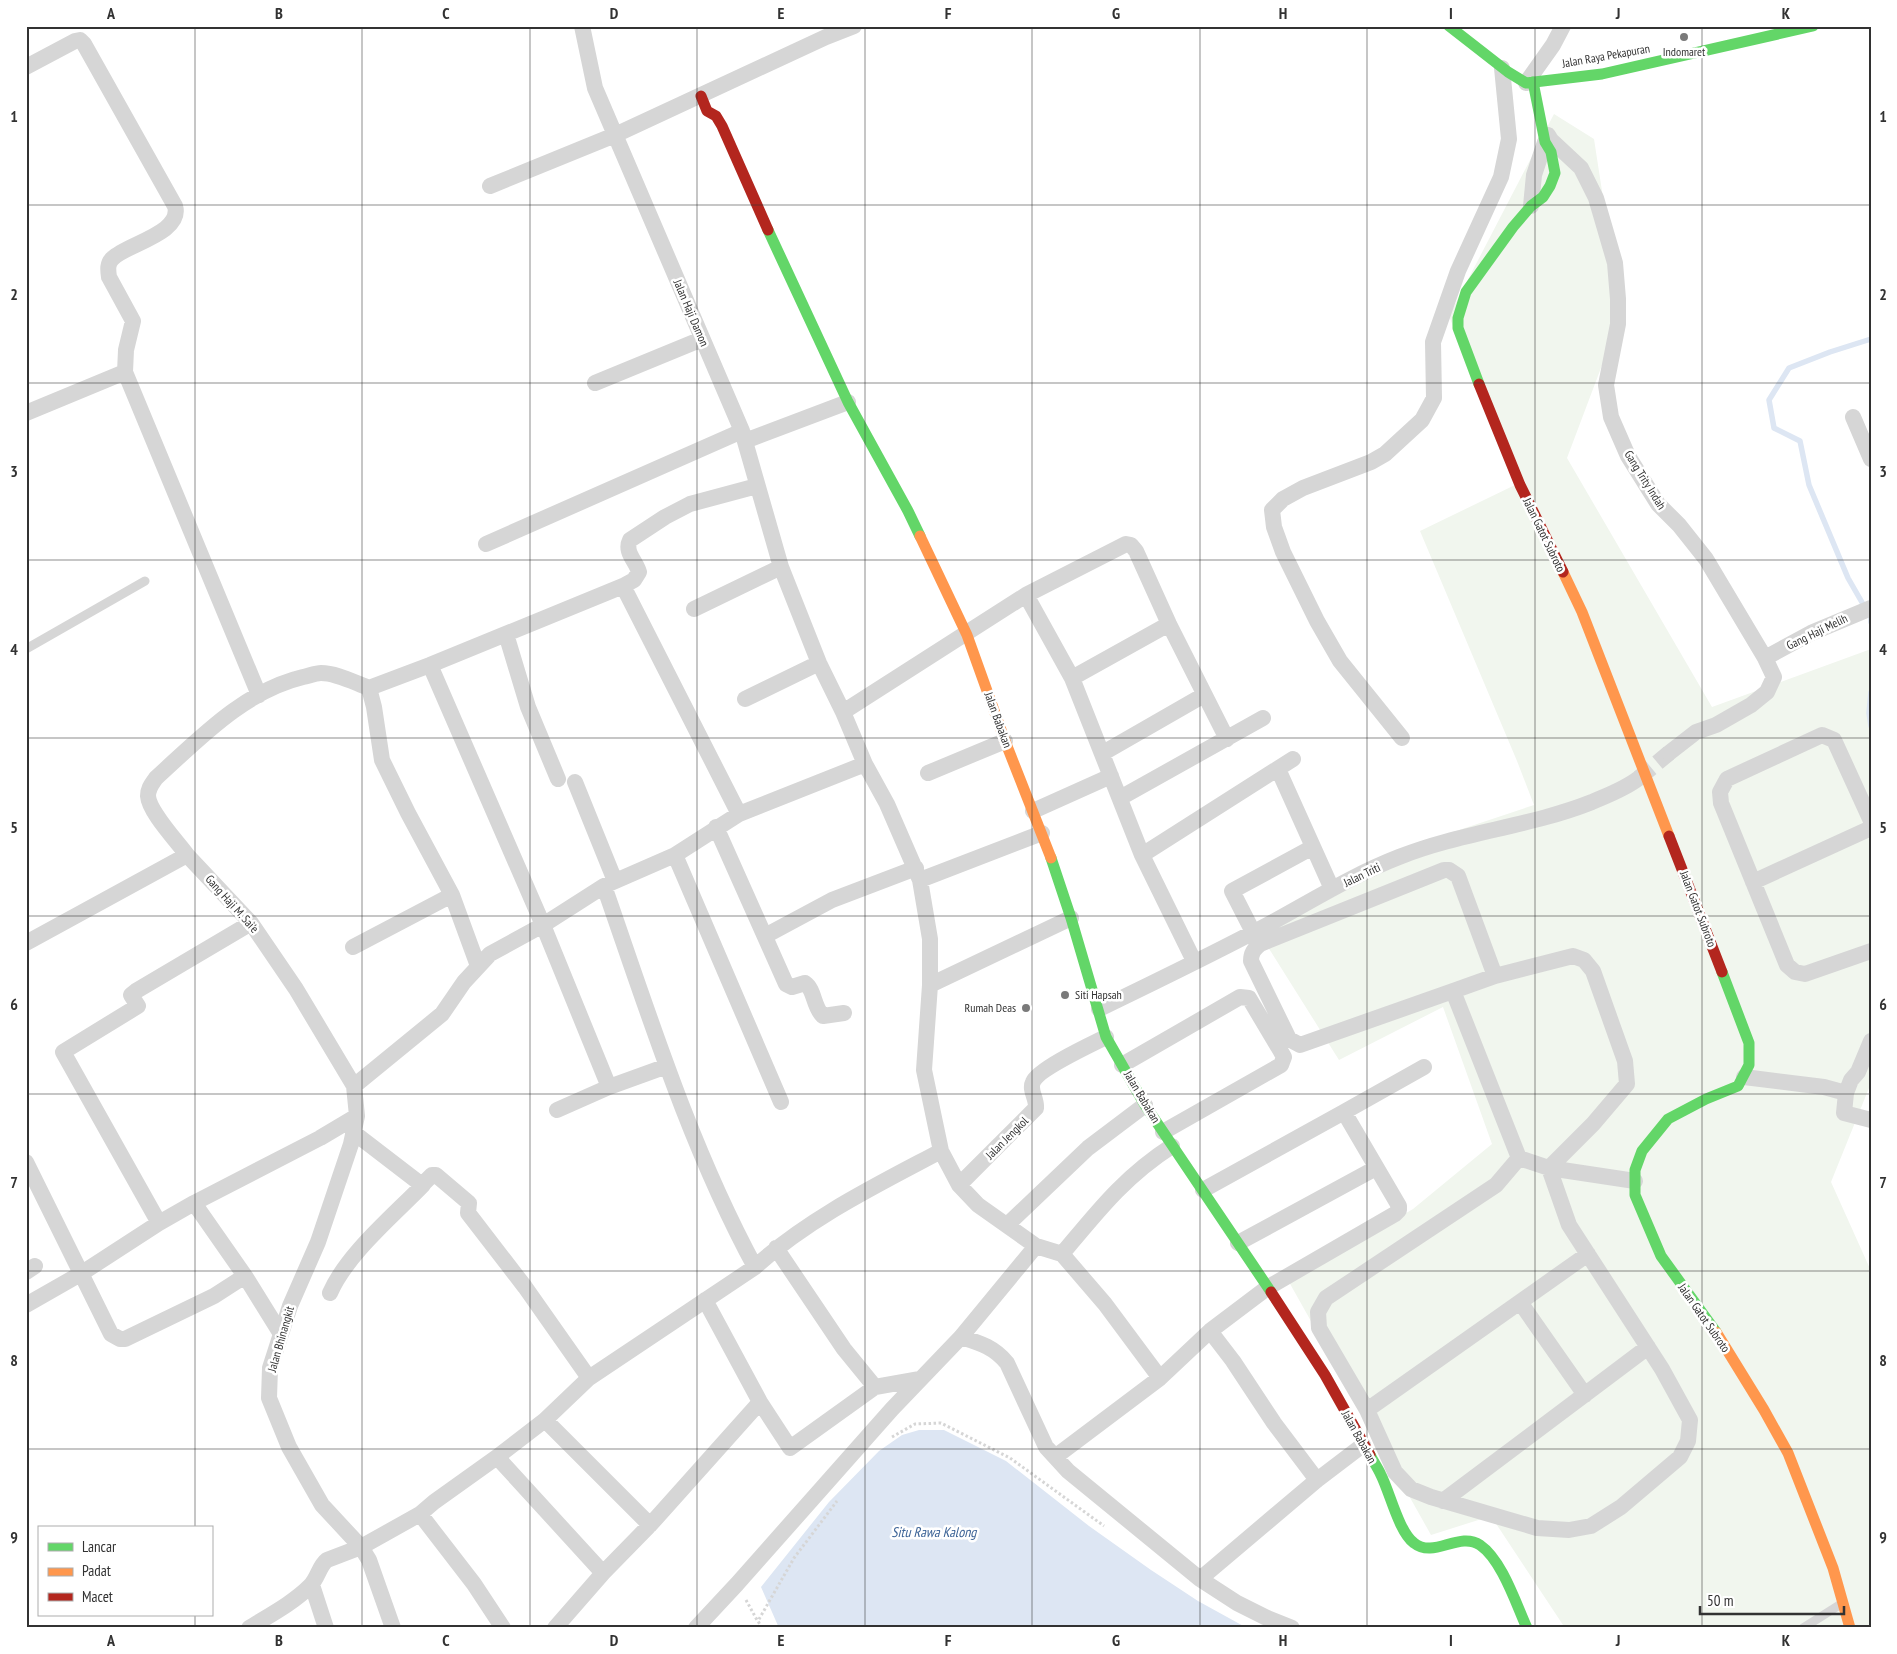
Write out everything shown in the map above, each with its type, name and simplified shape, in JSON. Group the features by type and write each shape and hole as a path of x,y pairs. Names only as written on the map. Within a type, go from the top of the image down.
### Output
{"street":[{"name":"Jalan Haji Damon","path":"582,26 595,88 744,436 781,567 797,602 819,663"},
{"path":"490,186 615,135 826,37 854,26"},
{"path":"1449,26 1502,68 1534,82"},
{"path":"1545,142 1534,82 1563,26"},
{"name":"Jalan Raya Pekapuran","path":"1534,82 1602,74 1747,33 1813,26"},
{"path":"26,67 80,40 175,206 176,217 162,231 113,258 109,263 109,276 134,320 126,350 125,372 259,695 292,680 321,673 339,677 369,688 623,586 634,580 639,572 628,550 627,545 630,540 665,517 690,504 757,486"},
{"path":"1402,738 1340,661 1317,621 1283,552 1274,527 1272,510 1283,499 1304,488 1371,462 1384,454 1422,420 1434,398 1432,342 1458,272 1501,177 1509,139 1502,68"},
{"name":"Gang Trity Indah","path":"1534,82 1550,140 1581,168 1596,198 1616,263 1618,324 1606,385 1611,417 1628,456 1658,504 1679,525 1706,559 1765,658 1774,677 1768,692 1751,705 1716,724 1696,732 1669,752"},
{"name":"Jalan Babakan","path":"701,96 707,110 716,116 722,126 790,281 848,402 908,511 967,635 1005,741 1042,833 1071,918 1106,1036 1145,1105 1325,1375 1381,1475 1407,1537 1420,1548 1429,1549 1469,1541 1484,1548 1493,1559 1527,1628"},
{"name":"Jalan Gatot Subroto","path":"1545,142 1534,175 1531,206 1513,227 1466,292 1458,318 1458,328 1480,388 1520,485 1582,612 1749,1043 1749,1065 1738,1086 1706,1099 1668,1119 1642,1151 1634,1170 1635,1195 1661,1256 1707,1318 1764,1410 1788,1453 1833,1568 1850,1628"},
{"path":"595,383 702,339"},
{"path":"26,413 125,372"},
{"path":"486,544 744,436 848,402"},
{"path":"1853,417 1871,459"},
{"path":"843,712 1026,596 1126,544 1131,545 1136,550 1169,624 1227,739"},
{"path":"694,608 781,567"},
{"path":"623,586 738,814"},
{"path":"1026,596 1072,678 1142,855 1194,961"},
{"name":"Gang Haji Melih","path":"1765,658 1811,633 1871,608"},
{"path":"1072,678 1169,624"},
{"path":"506,634 528,707 558,779"},
{"path":"745,699 819,663 843,712 865,764 887,804 918,874 930,938 930,985 924,1070 941,1151 959,1185 978,1206 1036,1246 1062,1254 1105,1304 1160,1378"},
{"path":"430,665 543,925 610,1087"},
{"path":"369,688 374,707 382,760 452,895 478,966"},
{"name":"Gang Haji M. Sai'e","path":"259,695 239,707 204,735 156,778 150,786 148,794 153,810 187,855 252,923 296,989 354,1086 357,1116"},
{"path":"1103,754 1204,695"},
{"path":"1120,798 1263,718"},
{"path":"1871,821 1834,740 1822,736 1727,779 1720,792 1721,804 1787,965 1795,972 1805,974 1871,951"},
{"path":"928,773 1005,741"},
{"path":"1142,855 1293,759"},
{"path":"354,1086 442,1014 464,982 490,954 543,925 609,884 675,855 738,814 865,764"},
{"path":"1278,769 1332,889"},
{"path":"1033,810 1111,776"},
{"name":"Jalan Triti","path":"1099,1009 1194,961 1212,954 1332,889 1399,857 1438,844 1533,822 1562,813 1629,786 1639,778"},
{"path":"575,782 667,1066 730,1221 756,1267"},
{"path":"716,828 786,984 792,987 807,984 818,1012 823,1016 844,1013"},
{"path":"1753,882 1871,828"},
{"path":"765,936 832,900 1042,833"},
{"path":"1252,932 1232,891 1314,847"},
{"path":"26,943 187,855"},
{"path":"675,855 781,1102"},
{"path":"1495,976 1458,876 1449,870 1444,870 1260,944 1251,955 1251,961 1289,1039 1300,1045 1495,976 1573,956 1584,960 1593,971 1625,1061 1627,1084 1593,1124 1549,1168"},
{"path":"353,947 452,895"},
{"path":"930,985 1071,918"},
{"path":"159,1223 63,1052 138,1006 131,995 136,991 252,923"},
{"path":"1453,991 1519,1158"},
{"path":"1122,1065 1240,997 1248,998 1253,1005 1284,1057 1281,1064 1163,1132"},
{"name":"Jalan Jengkol","path":"959,1185 1036,1108 1037,1102 1031,1087 1033,1080 1042,1071 1106,1036"},
{"path":"1871,1041 1858,1072 1846,1093 1844,1113 1871,1120"},
{"path":"557,1110 610,1087 667,1066"},
{"path":"1203,1190 1424,1067"},
{"path":"1744,1077 1824,1087 1846,1093"},
{"path":"1007,1225 1088,1148 1145,1105"},
{"path":"1055,1457 1160,1378 1210,1331 1267,1288 1399,1210 1399,1206 1344,1112"},
{"path":"26,1305 82,1273 159,1223 194,1203 320,1138 357,1116"},
{"name":"Jalan Bhinangkit","path":"357,1116 342,1174 321,1234 290,1306 270,1368 269,1398 289,1447 322,1505 360,1547 369,1560 393,1628"},
{"path":"353,1132 423,1185"},
{"path":"1062,1254 1128,1178 1172,1146"},
{"path":"249,1628 312,1585 322,1563 360,1547 420,1514 544,1420 589,1378 756,1267 776,1248 846,1203 941,1151"},
{"path":"1519,1158 1496,1184 1326,1298 1318,1312 1320,1328 1367,1410 1395,1472 1411,1489 1442,1501 1537,1528 1570,1530 1591,1526 1621,1507 1680,1457 1688,1441 1690,1420 1662,1369 1569,1225 1549,1168"},
{"path":"1519,1158 1549,1168 1635,1181"},
{"path":"26,1162 111,1334 120,1339 125,1339 214,1296 245,1276"},
{"path":"1238,1243 1376,1168"},
{"path":"330,1293 336,1280 353,1258 432,1175 436,1175 468,1203 468,1213 525,1287 589,1378"},
{"path":"194,1203 245,1276 281,1334"},
{"path":"696,1628 920,1379 961,1337 1036,1246"},
{"path":"776,1248 844,1349 875,1387"},
{"path":"1367,1410 1588,1254"},
{"path":"705,1300 760,1402 790,1448 875,1387 920,1379"},
{"path":"1520,1302 1585,1395"},
{"path":"1210,1331 1233,1361 1274,1423 1317,1480"},
{"path":"961,1337 987,1345 998,1352 1007,1363 1046,1447 1068,1471 1200,1579 1237,1603 1292,1628"},
{"path":"1442,1501 1648,1347"},
{"path":"555,1628 760,1402"},
{"path":"544,1420 650,1525"},
{"path":"1200,1579 1317,1480 1363,1445"},
{"path":"497,1457 602,1574"},
{"path":"420,1514 474,1584 503,1628"},
{"path":"312,1585 326,1628"}],"lane":[{"path":"26,649 145,580"},
{"path":"1803,1628 1842,1604"}],"path":[{"path":"892,1437 915,1424 942,1423 1010,1458 1110,1530"},
{"path":"758,1621 794,1558 840,1498"},
{"path":"737,1584 762,1628"}],"shaded area":[{"path":"1554,114 1594,139 1614,269 1613,336 1567,458 1712,707 1871,649 1871,1083 1831,1182 1871,1271 1871,1628 1565,1628 1491,1516 1431,1535 1289,1282 1413,1209 1492,1144 1443,1007 1339,1060 1256,928 1387,854 1534,805 1420,531 1515,485 1449,316"}],"water":[{"name":"Situ Rawa Kalong","path":"919,1430 944,1430 1006,1461 1089,1526 1151,1570 1198,1601 1247,1628 779,1628 761,1587 829,1502 879,1451 902,1435"}],"waterway":[{"path":"1871,339 1789,368 1769,400 1774,428 1800,441 1809,485 1848,578 1871,618 1871,622"},
{"path":"1871,692 1869,713 1871,726"}],"tunnel":[{"path":"1639,778 1669,753"}],"traffic: fast":[{"path":"1449,26 1508,72 1526,83 1602,74 1813,26"},
{"path":"1479,384 1458,328 1458,318 1466,292 1513,227 1531,206 1543,197 1555,173 1551,152 1545,142 1533,82"},
{"path":"768,230 848,402 920,536"},
{"path":"1051,858 1106,1037 1145,1105 1271,1292"},
{"path":"1716,1332 1661,1256 1635,1195 1635,1170 1642,1151 1668,1119 1706,1099 1738,1086 1749,1065 1749,1043 1722,972"},
{"path":"1370,1455 1384,1483 1399,1521 1409,1538 1422,1547 1430,1548 1464,1541 1480,1545 1488,1552 1502,1572 1527,1628"}],"traffic: slow":[{"path":"920,536 967,635 1005,741 1051,858"},
{"path":"1563,572 1582,612 1669,836"},
{"path":"1716,1332 1788,1453 1833,1568 1850,1628"}],"traffic: jam":[{"path":"701,96 707,111 716,116 722,126 768,230"},
{"path":"1479,384 1520,485 1563,572"},
{"path":"1669,836 1722,972"},
{"path":"1271,1292 1325,1375 1370,1455"}],"place":[{"name":"Indomaret","path":"1684,37"},
{"name":"Siti Hapsah","path":"1065,995"},
{"name":"Rumah Deas","path":"1026,1008"}]}
